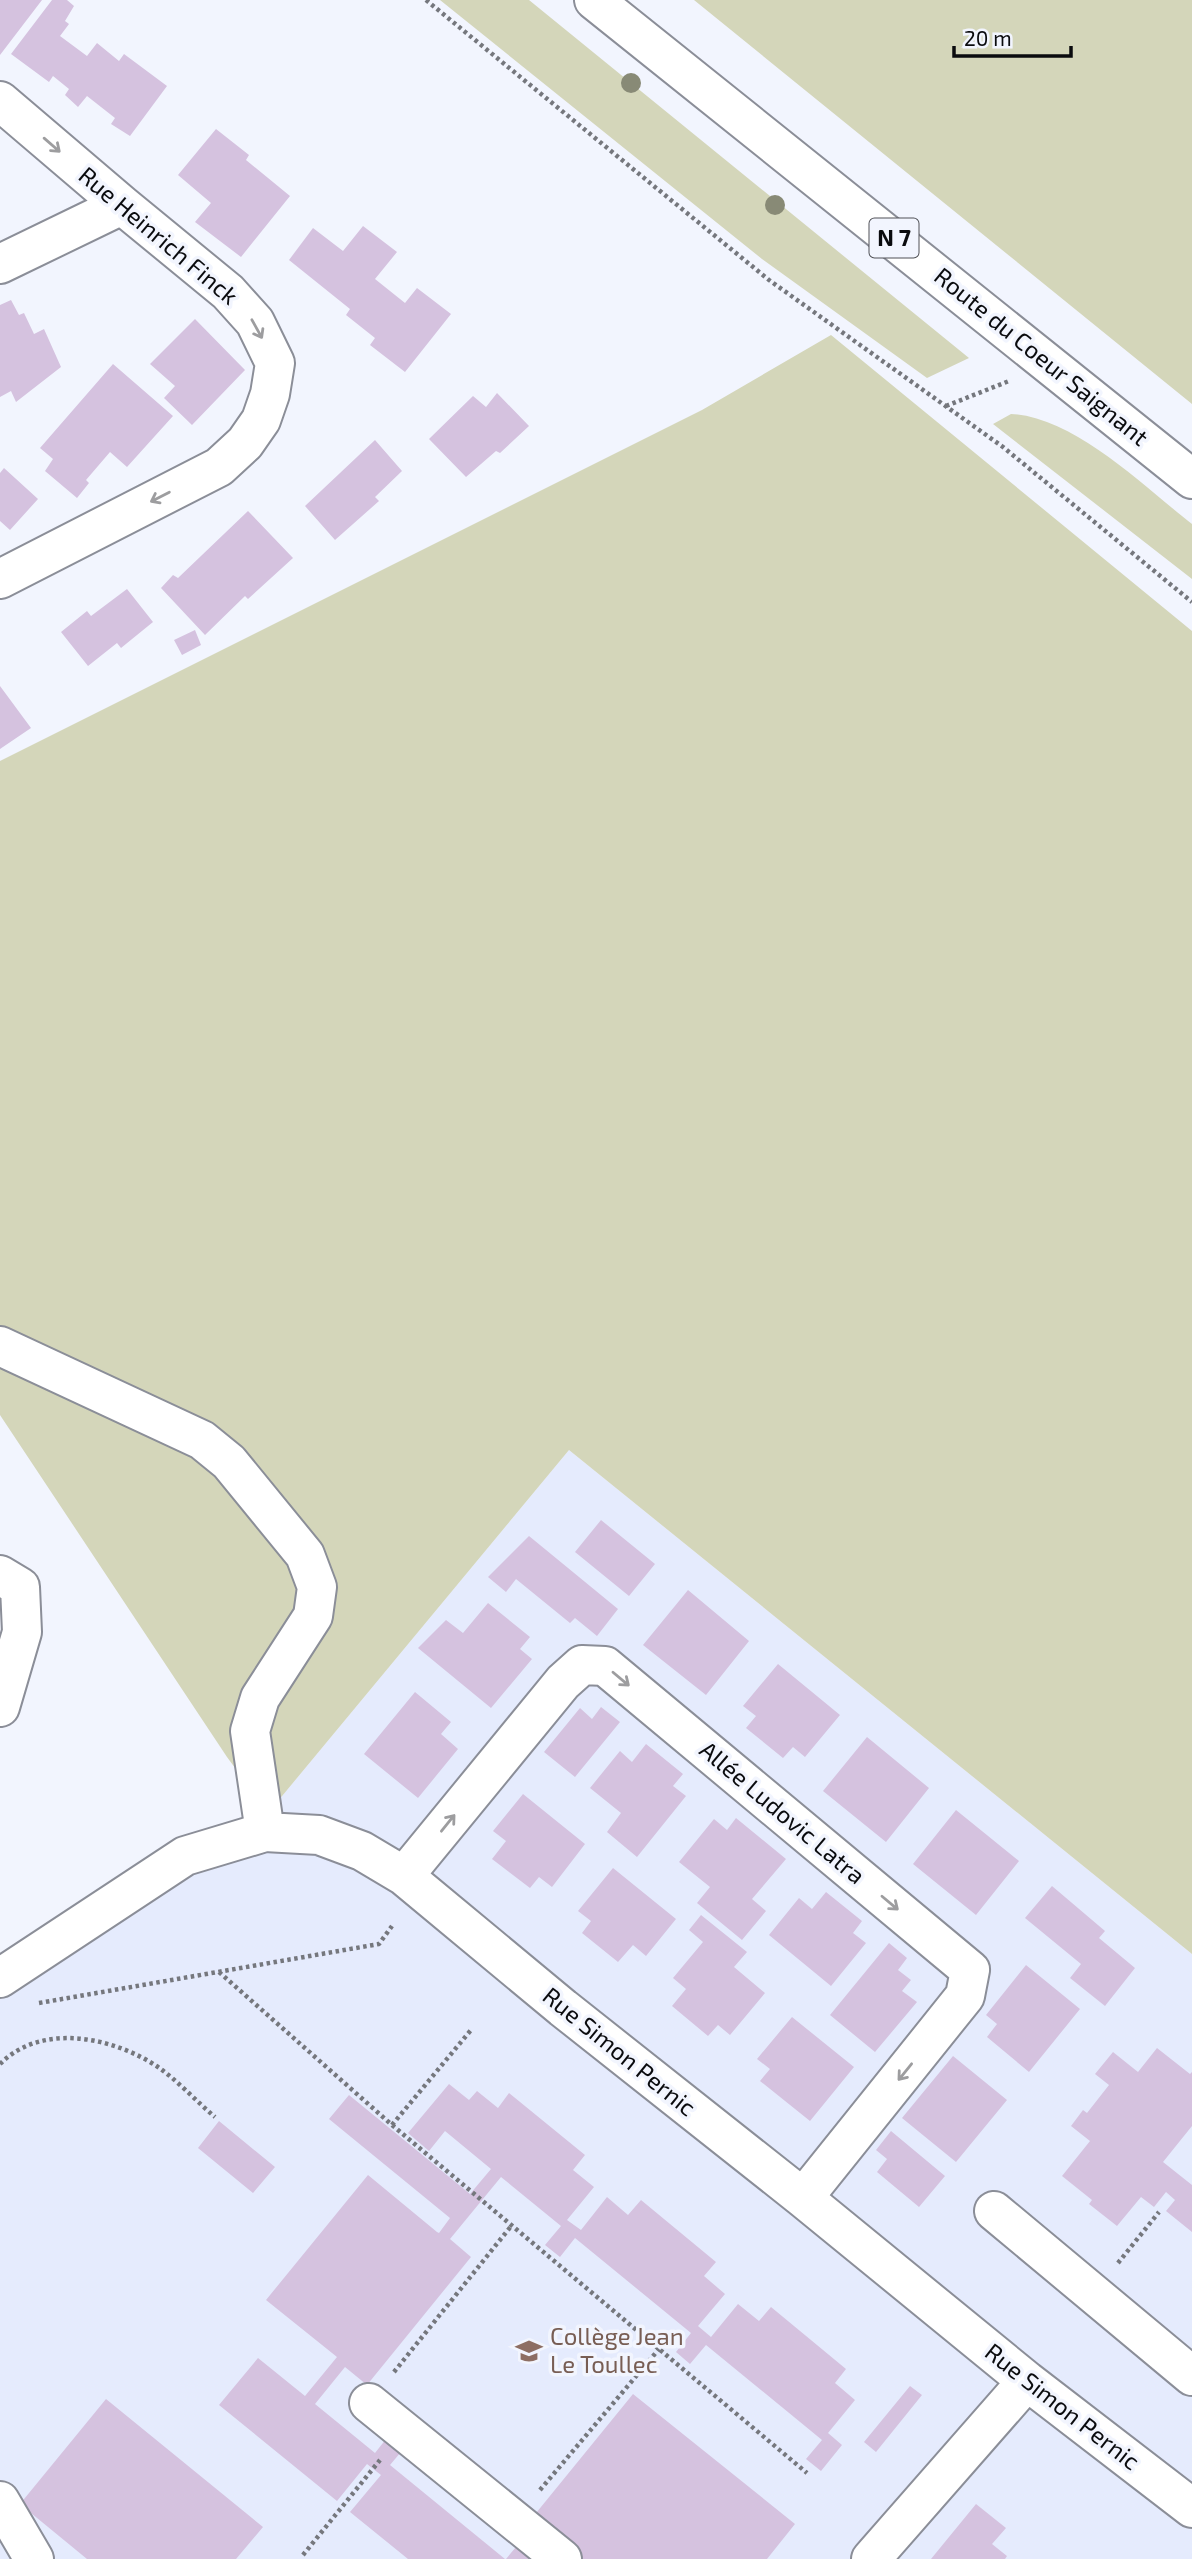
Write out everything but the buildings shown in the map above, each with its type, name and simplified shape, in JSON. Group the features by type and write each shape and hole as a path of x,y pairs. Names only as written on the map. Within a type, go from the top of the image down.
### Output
{"street":[{"name":"Route du Coeur Saignant","path":"594,0 1052,364 1192,479"},
{"name":"Rue Heinrich Finck","path":"0,101 228,292 255,322 275,363 270,394 261,420 245,443 219,467 0,579"},
{"path":"0,264 122,205"},
{"path":"0,1346 202,1440 229,1462 305,1555 317,1587 313,1616 260,1698 250,1731 265,1832"},
{"path":"0,1576 20,1587 22,1632 0,1707"},
{"name":"Allée Ludovic Latra","path":"404,1876 563,1682 582,1665 605,1666 970,1970 965,1996 803,2198"},
{"name":"Rue Simon Pernic","path":"0,1978 185,1856 265,1832 319,1835 362,1851 404,1876 563,2008 803,2198 1027,2381 1192,2508"},
{"path":"994,2211 1192,2376"},
{"path":"871,2559 1027,2381"},
{"path":"369,2403 562,2559"},
{"path":"0,2501 34,2559"}],"path":[{"path":"426,0 769,280 1003,447 1192,602"},
{"path":"945,406 1052,364"},
{"path":"38,2003 379,1944 392,1926"},
{"path":"219,1972 392,2125 807,2473"},
{"path":"392,2125 471,2030"},
{"path":"0,2064 11,2053 43,2039 77,2039 112,2044 158,2067 215,2117"},
{"path":"1093,2294 1159,2212"},
{"path":"369,2403 512,2225"},
{"path":"514,2521 659,2349"},
{"path":"303,2555 404,2431"}],"shaded area":[{"path":"569,1450 1192,1954 1192,2559 0,2559 0,1961 268,1813"}],"green space":[{"path":"440,0 529,0 969,358 927,378 762,259"},
{"path":"694,0 1192,0 1192,404"},
{"path":"831,335 1192,631 1192,1954 569,1450 268,1813 227,1757 0,1415 0,761 702,410"},
{"path":"1011,414 1035,418 1083,440 1130,473 1192,524 1192,579 993,424"}],"place":[{"name":"Collège Jean Le Toullec","path":"529,2351"}]}
